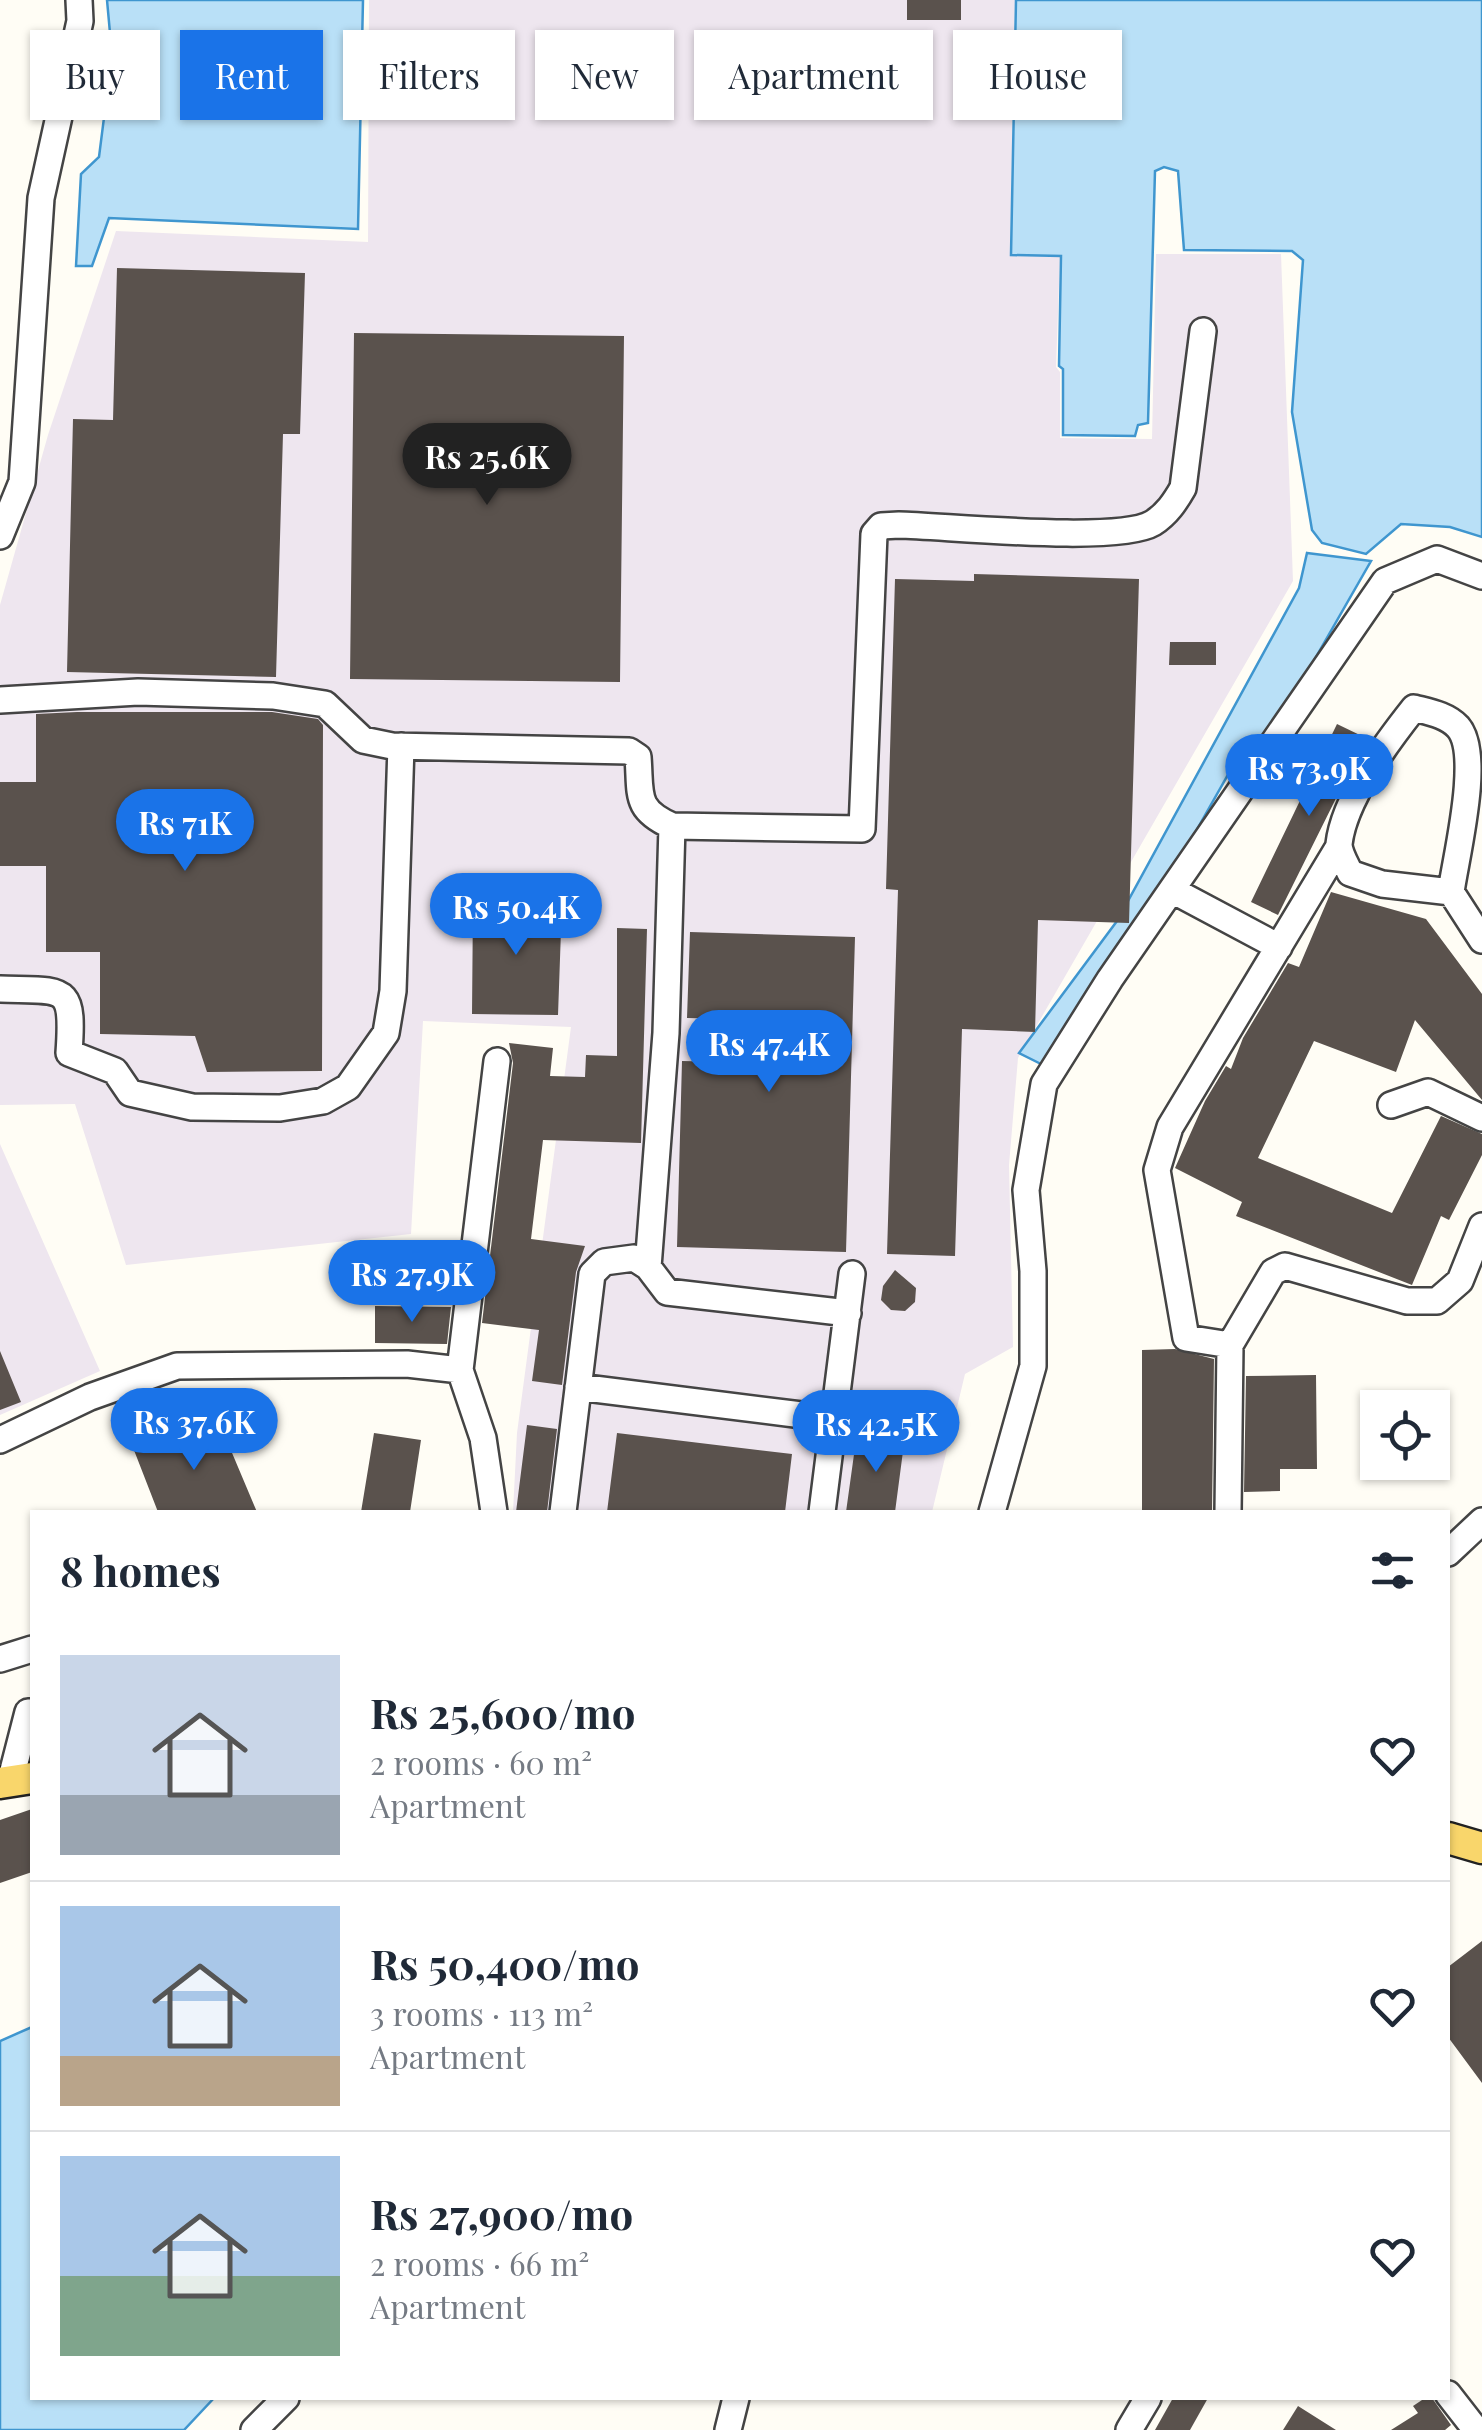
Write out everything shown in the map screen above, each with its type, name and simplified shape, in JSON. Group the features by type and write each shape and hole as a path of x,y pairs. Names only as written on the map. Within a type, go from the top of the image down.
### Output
{"main road":[{"path":"1450,1839 1482,1848"}],"street":[{"path":"0,536 22,482 42,198 80,21 79,0"},
{"path":"0,700 138,692 274,696 325,704 348,720 362,740 401,746 629,751 638,758 641,805 651,817 672,826 862,829 874,534 881,526 899,524 1125,531 1151,524 1173,507 1183,488 1203,331"},
{"path":"993,1510 1033,1366 1033,1272 1026,1190 1044,1084 1385,581 1437,559 1482,576"},
{"path":"1230,1345 1186,1338 1157,1170 1170,1126 1338,848 1346,818 1381,750 1414,708 1436,713 1460,728 1470,760 1450,892 1482,940"},
{"path":"0,989 54,992 67,998 72,1008 69,1054 115,1071 130,1093 154,1102 280,1108 324,1101 348,1087 386,1033 393,992 401,746"},
{"path":"648,1267 666,1032 672,826"},
{"path":"1338,848 1350,873 1382,884 1450,892"},
{"path":"1172,890 1278,946"},
{"path":"494,1510 483,1438 460,1370 497,1062"},
{"path":"1391,1105 1428,1092 1482,1118"},
{"path":"1228,1510 1230,1345 1273,1272 1285,1266 1407,1301 1437,1301 1460,1282 1482,1226"},
{"path":"563,1510 592,1274 604,1262 634,1258 648,1267 666,1292 848,1313"},
{"path":"822,1510 852,1274"},
{"path":"0,1440 90,1397 177,1366 407,1364 460,1370"},
{"path":"578,1387 834,1419"},
{"path":"1450,1551 1482,1521"},
{"path":"0,1659 30,1650"},
{"path":"14,1781 30,1712"},
{"path":"1450,2397 1476,2430"},
{"path":"254,2430 284,2400"},
{"path":"728,2430 736,2400"},
{"path":"1129,2430 1147,2400"}],"shaded area":[{"path":"369,0 1015,0 1014,30 953,30 953,120 1013,120 1010,255 1060,256 1056,367 1060,372 1060,438 1152,439 1156,254 1281,254 1293,581 1018,1058 1009,1165 1013,1347 965,1374 932,1510 513,1510 517,1433 571,1027 423,1021 411,1234 126,1265 75,1104 0,1105 0,605 48,435 116,231 368,242 369,120 515,120 515,30 369,30"},
{"path":"0,1144 100,1371 0,1415"}],"water":[{"path":"107,0 363,0 362,30 343,30 343,120 360,120 358,229 109,218 92,266 76,266 81,174 99,157 104,120 160,120 160,30 110,30"},
{"path":"1016,0 1482,0 1482,537 1450,527 1401,524 1366,554 1322,543 1312,530 1292,412 1303,260 1292,251 1184,250 1178,171 1164,167 1155,171 1148,423 1138,425 1135,436 1063,435 1063,369 1059,366 1061,256 1011,255 1014,120 1122,120 1122,30 1015,30"},
{"path":"1307,553 1371,561 1269,739 1238,757 1127,953 1041,1064 1019,1053 1117,921 1299,588"},
{"path":"30,2028 30,2400 212,2400 184,2430 0,2430 0,2041"}],"building":[{"path":"907,0 961,0 961,20 907,20"},
{"path":"117,268 305,273 300,434 283,434 276,677 67,672 73,419 113,420"},
{"path":"354,333 624,336 620,682 350,679"},
{"path":"974,574 1139,579 1129,923 1038,920 1035,1032 962,1029 955,1256 887,1254 898,890 886,889 895,579 974,581"},
{"path":"1170,642 1216,642 1216,665 1169,665"},
{"path":"272,712 318,719 323,725 322,1071 207,1072 195,1036 100,1034 100,952 46,952 46,866 0,866 0,782 36,782 36,714"},
{"path":"1337,724 1366,738 1278,915 1251,902"},
{"path":"1331,892 1426,919 1482,994 1482,1100 1415,1020 1396,1072 1314,1041 1258,1158 1392,1213 1441,1116 1482,1134 1482,1155 1449,1220 1441,1216 1412,1285 1236,1216 1242,1202 1175,1168 1205,1101 1226,1066 1231,1069 1243,1038 1288,963 1299,967"},
{"path":"473,901 562,902 558,1015 472,1014"},
{"path":"617,928 647,929 641,1143 543,1140 531,1239 585,1246 576,1272 562,1385 532,1381 539,1330 482,1323 513,1063 509,1043 553,1048 550,1076 585,1077 586,1055 617,1056"},
{"path":"690,932 855,937 846,1252 677,1247 682,1061 723,1062 725,1019 687,1018"},
{"path":"895,1270 916,1288 915,1302 905,1311 891,1310 881,1300 883,1286"},
{"path":"375,1306 451,1307 447,1344 375,1343"},
{"path":"1175,1349 1214,1359 1212,1510 1142,1510 1142,1350"},
{"path":"0,1351 21,1402 0,1410"},
{"path":"1316,1375 1317,1469 1280,1469 1280,1491 1244,1492 1246,1376"},
{"path":"219,1422 256,1510 157,1510 132,1445 165,1432 170,1443"},
{"path":"527,1425 557,1429 547,1510 516,1510"},
{"path":"374,1433 421,1440 410,1510 361,1510"},
{"path":"617,1433 792,1454 785,1510 607,1510"},
{"path":"880,1433 905,1436 895,1510 846,1510 856,1440 879,1443"},
{"path":"30,1810 30,1873 0,1883 0,1820"},
{"path":"1482,1941 1482,2083 1450,2040 1450,1965"},
{"path":"1172,2400 1207,2400 1190,2430 1155,2430"},
{"path":"1422,2400 1433,2400 1451,2425 1445,2430 1391,2430 1418,2413 1413,2406"},
{"path":"1298,2406 1336,2430 1283,2430"}]}
